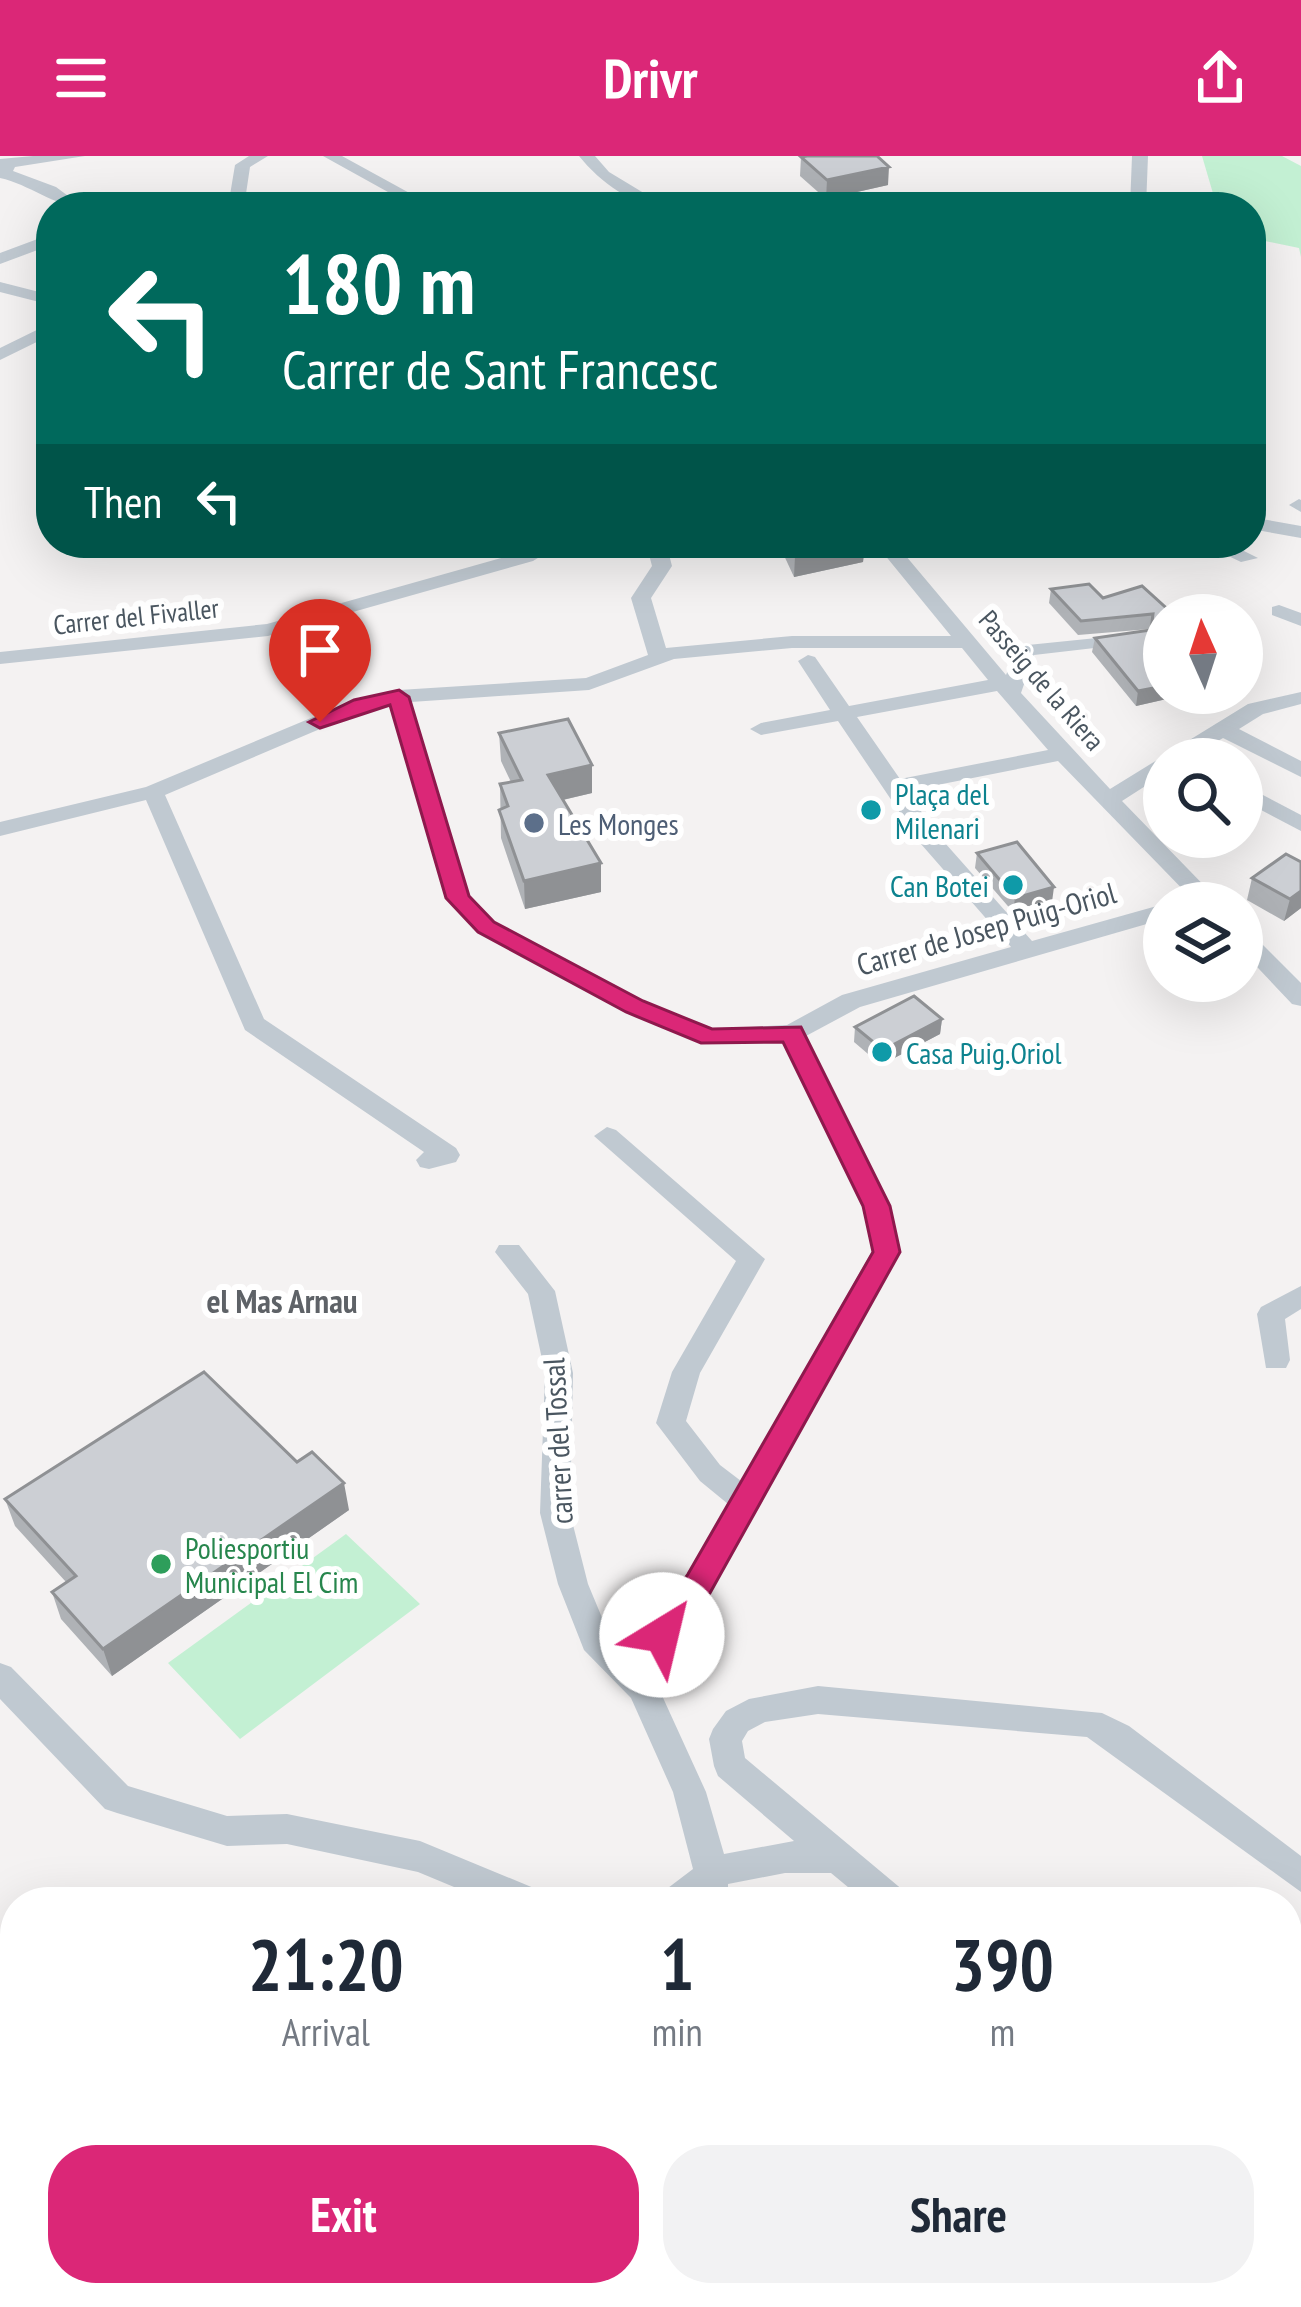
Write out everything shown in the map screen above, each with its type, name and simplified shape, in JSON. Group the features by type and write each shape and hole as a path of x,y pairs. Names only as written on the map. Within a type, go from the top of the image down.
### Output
{"street":[{"path":"57,192 34,188 4,174 4,165 77,156"},
{"path":"238,192 243,164 260,156"},
{"path":"331,156 399,192"},
{"path":"587,156 604,175 633,192"},
{"path":"1139,192 1140,156"},
{"path":"0,259 36,245"},
{"path":"0,287 36,296"},
{"path":"0,355 36,336"},
{"path":"1266,526 1301,532"},
{"name":"Carrer del Fivaller","path":"0,658 268,630 522,558"},
{"path":"659,658 641,598 662,566 660,558"},
{"name":"Passeig de la Riera","path":"907,558 1006,689 1184,882"},
{"path":"1279,611 1301,620"},
{"path":"761,729 1006,689 1025,650 1140,636"},
{"path":"0,829 153,792 362,704 399,697 589,684 659,658 792,642 968,642"},
{"path":"808,661 929,839 1028,950"},
{"path":"399,697 458,898 486,927 634,1006 710,1037 792,1033 876,1206 886,1252 699,1583 662,1635 643,1689 680,1770 712,1887"},
{"path":"1206,738 1256,710 1301,698"},
{"path":"1221,728 1301,770"},
{"path":"904,785 1063,754"},
{"path":"1108,800 1143,778"},
{"path":"153,792 254,1024 447,1155 429,1160"},
{"path":"1263,803 1301,824"},
{"name":"Carrer de Josep Puig-Oriol","path":"792,1033 851,1001 1143,917"},
{"path":"1263,956 1298,989"},
{"path":"607,1136 751,1259 686,1372 671,1424 710,1473 746,1501"},
{"name":"carrer del Tossal","path":"509,1252 541,1291 559,1373 555,1513 573,1584 595,1640 643,1689"},
{"path":"1276,1360 1271,1314 1301,1296"},
{"path":"0,1677 117,1798 227,1831 287,1829 420,1857 493,1887"},
{"path":"874,1887 730,1766 725,1738 737,1721 760,1708 818,1700 1091,1723 1117,1736 1301,1876"},
{"path":"713,1887 738,1864 784,1857 837,1857"}],"green space":[{"path":"1202,156 1282,156 1301,166 1301,257 1299,248 1266,241 1266,192 1213,192"},
{"path":"346,1534 420,1604 240,1739 168,1663"}],"building":[{"path":"877,156 889,167 827,180 801,157"},
{"path":"1089,584 1103,598 1142,586 1151,594 1143,594 1143,615 1081,621 1051,589"},
{"path":"1143,631 1143,690 1138,691 1095,638"},
{"name":"Les Monges","path":"568,719 592,765 548,775 601,863 524,881 499,810 508,806 500,784 522,780 499,733"},
{"path":"1017,842 1054,887 1015,898 977,853"},
{"path":"1286,854 1301,862 1301,891 1290,899 1252,878"},
{"path":"914,996 942,1019 883,1050 855,1027"},
{"name":"Poliesportiu Municipal El Cim","path":"204,1372 297,1462 312,1452 344,1483 103,1649 52,1592 76,1576 5,1499"}],"place":[{"name":"Plaça del Milenari","path":"871,810"},
{"name":"Les Monges","path":"534,823"},
{"name":"Can Botei","path":"1013,885"},
{"name":"Casa Puig.Oriol","path":"882,1052"},
{"name":"Poliesportiu Municipal El Cim","path":"161,1564"}],"district":[{"name":"el Mas Arnau","path":"282,1300"}],"route":[{"path":"320,722 362,704 399,697 458,898 486,927 634,1006 710,1037 792,1033 876,1206 886,1252 699,1583 662,1635"}]}
